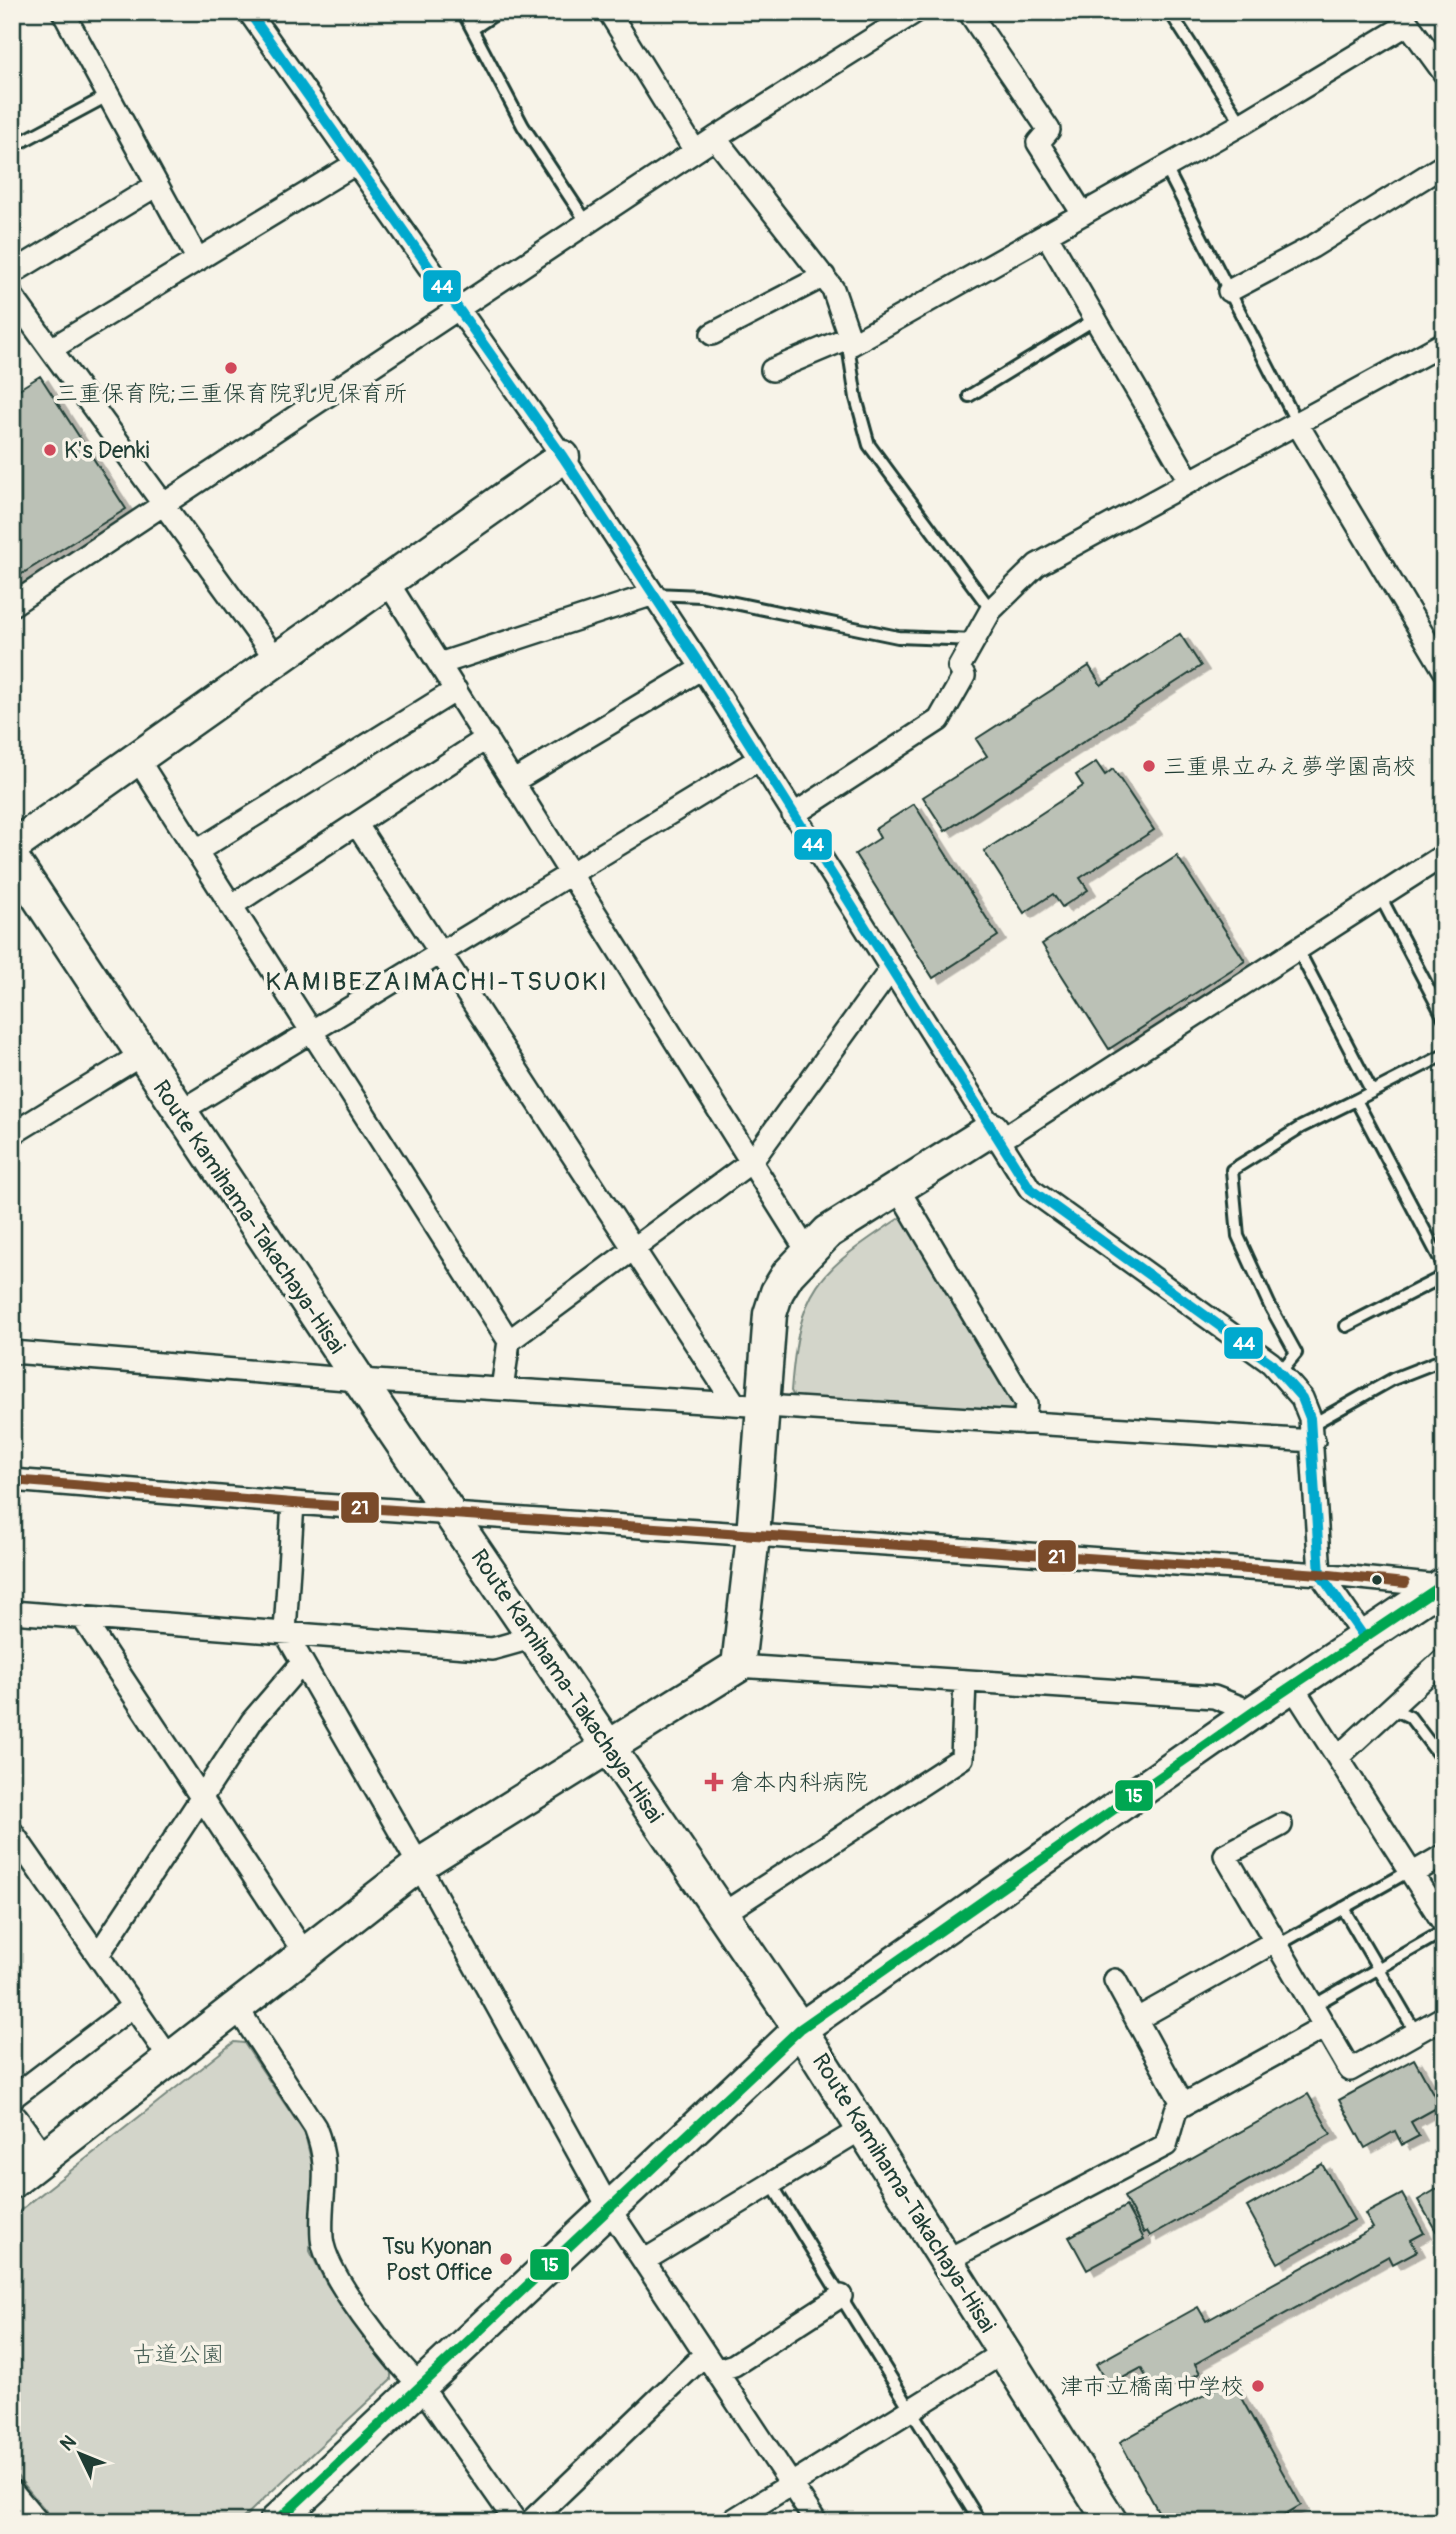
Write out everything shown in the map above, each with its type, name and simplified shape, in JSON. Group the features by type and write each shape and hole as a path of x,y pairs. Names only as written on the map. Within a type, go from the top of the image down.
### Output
{"street":[{"path":"63,12 198,260"},
{"path":"249,12 563,457 654,594 1030,1189 1280,1372 1302,1398 1313,1433 1320,1574 1364,1637"},
{"path":"609,12 695,151"},
{"path":"12,605 695,151 915,12"},
{"path":"969,12 1049,130 1038,144 1083,214"},
{"path":"772,370 851,341 1083,214 1242,124 1404,18 1444,73"},
{"path":"715,138 833,289 851,341"},
{"path":"51,349 355,163"},
{"path":"1229,291 1312,247 1444,165"},
{"path":"12,273 157,185"},
{"path":"1046,234 1190,482"},
{"path":"712,334 824,276"},
{"path":"12,296 276,659"},
{"path":"793,815 939,720 964,676 959,667 991,610 1037,565 1444,344"},
{"path":"1298,425 1444,670"},
{"path":"12,847 563,457"},
{"path":"387,581 572,872 807,1251"},
{"path":"439,664 654,594"},
{"path":"514,781 702,668"},
{"path":"197,851 456,690"},
{"path":"232,906 486,738"},
{"path":"137,758 509,1341 502,1389"},
{"path":"178,1112 759,759"},
{"path":"357,825 636,1249 749,1405"},
{"path":"737,1666 753,1536 749,1405 777,1292 807,1251 828,1232 897,1187 995,1135 1298,950 1444,855"},
{"name":"Route Kamihama-Takachaya-Hisai","path":"12,858 178,1112 800,2029 1111,2522"},
{"path":"509,1341 752,1161 891,969"},
{"path":"12,1134 141,1055"},
{"path":"897,1187 1026,1404 1024,1423"},
{"path":"12,1352 359,1380 1024,1423 1313,1433"},
{"path":"12,1480 293,1503 1320,1574 1442,1587"},
{"path":"293,1503 285,1632 419,1865 610,2210 816,2522"},
{"path":"276,2522 800,2029 1253,1712 1442,1587"},
{"path":"12,1612 492,1649 535,1637"},
{"path":"82,1617 304,1954"},
{"path":"1339,1756 1444,1659"},
{"path":"98,1955 252,1721 302,1663"},
{"path":"12,2182 419,1865 737,1666 1214,1697 1253,1712"},
{"path":"721,1915 962,1758 965,1681"},
{"path":"1292,1686 1444,1924"},
{"path":"1281,1825 1225,1855 1323,2028 1350,2070 1444,2017"},
{"path":"12,1832 170,2059"},
{"path":"1412,1871 1444,1855"},
{"path":"1137,2019 1275,1944"},
{"path":"1115,1980 1183,2105"},
{"path":"12,2098 133,2006"},
{"path":"236,2006 316,2127 323,2148 327,2178 321,2215 323,2243 334,2272 402,2368 420,2385 516,2522"},
{"path":"947,2260 1166,2145 1177,2110 1183,2105 1323,2028"},
{"path":"12,2121 40,2160"},
{"path":"645,2260 863,2128"},
{"path":"530,2522 711,2362 734,2365 841,2295"},
{"path":"730,2522 1004,2351"},
{"path":"12,2491 38,2522"}],"lane":[{"path":"463,12 474,28 523,126 587,223"},
{"path":"474,28 498,12"},
{"path":"1170,12 1242,124"},
{"path":"12,147 108,95"},
{"path":"1166,167 1298,425"},
{"path":"969,396 1087,324 1097,323"},
{"path":"851,341 849,352 856,398 869,445 991,610"},
{"path":"654,594 701,596 898,637 975,640"},
{"path":"1380,896 1444,1018"},
{"path":"1298,950 1371,1092"},
{"path":"1280,1372 1296,1353 1269,1304 1238,1236 1232,1170 1301,1127 1444,1055"},
{"path":"1356,1100 1441,1252 1444,1267"},
{"path":"1346,1326 1444,1276"},
{"path":"1313,1433 1393,1379 1444,1359"},
{"path":"1391,1708 1410,1717 1444,1762"},
{"path":"1275,1944 1412,1871"},
{"path":"1343,1908 1416,2033"},
{"path":"1311,2007 1444,1931"},
{"path":"772,2185 980,2522"}],"green space":[{"path":"901,1217 910,1219 1017,1401 1011,1410 795,1398 791,1391 800,1328 807,1305 817,1286 849,1253"},
{"name":"古道公園","path":"234,2042 244,2043 305,2134 313,2168 310,2251 326,2283 391,2373 391,2380 239,2522 55,2522 12,2470 12,2217"}],"building":[{"name":"K's Denki","path":"40,376 126,509 12,580 12,385 16,391"},
{"path":"1180,634 1201,666 945,831 923,797 987,756 976,739 1089,666 1101,685"},
{"path":"1096,762 1105,775 1113,769 1154,830 1080,878 1088,890 1062,907 1053,894 1024,913 984,851 1083,786 1076,775"},
{"path":"914,804 998,936 933,978 855,854 880,838 875,829"},
{"path":"1177,856 1245,961 1109,1049 1042,944"},
{"path":"1414,2059 1440,2106 1411,2122 1419,2136 1402,2145 1395,2131 1365,2148 1339,2100"},
{"path":"1308,2094 1331,2134 1150,2236 1147,2231 1144,2233 1124,2197"},
{"path":"1322,2164 1354,2220 1278,2263 1247,2207"},
{"path":"1444,2185 1444,2227 1436,2231 1418,2200"},
{"path":"1402,2194 1424,2233 1411,2240 1417,2251 1393,2264 1389,2256 1195,2364 1200,2373 1172,2388 1167,2380 1153,2388 1141,2368 1108,2386 1096,2364 1198,2307 1206,2321 1373,2228 1365,2214"},
{"path":"1126,2206 1144,2239 1087,2270 1069,2237"},
{"path":"1231,2380 1301,2505 1271,2522 1164,2522 1120,2442"}],"transit line":[{"name":"44","path":"249,12 563,457 702,668 1030,1189 1271,1363 1302,1398 1310,1418 1320,1574 1364,1637"},
{"name":"21","path":"12,1480 293,1503 1320,1574 1405,1583"},
{"name":"15","path":"276,2522 800,2029 1253,1712 1444,1584"}],"place":[{"name":"三重保育院;三重保育院乳児保育所","path":"231,368"},
{"name":"K's Denki","path":"50,450"},
{"name":"三重県立みえ夢学園高校","path":"1149,766"},
{"name":"倉本内科病院","path":"714,1782"},
{"name":"Tsu Kyonan Post Office","path":"506,2259"},
{"name":"津市立橋南中学校","path":"1258,2386"}],"district":[{"name":"KAMIBEZAIMACHI-TSUOKI","path":"437,982"}]}
